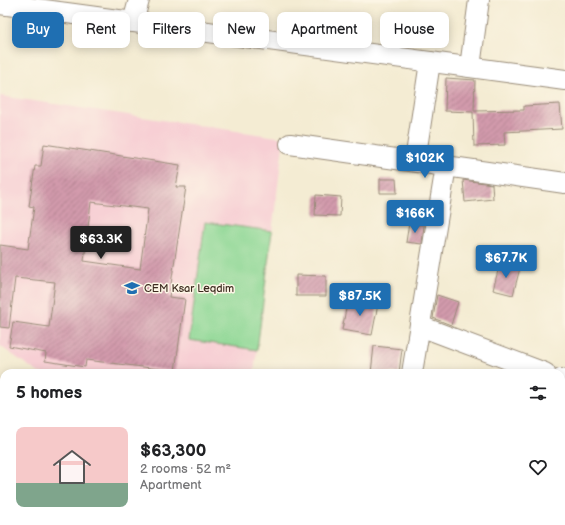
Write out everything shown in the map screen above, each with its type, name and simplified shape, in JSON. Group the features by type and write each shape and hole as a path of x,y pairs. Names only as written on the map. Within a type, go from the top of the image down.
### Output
{"street":[{"path":"133,22 138,0"},
{"path":"470,67 480,0"},
{"path":"0,4 565,80"},
{"path":"415,161 430,62"},
{"path":"290,144 565,183"},
{"path":"413,369 446,166"},
{"path":"420,326 534,369"}],"shaded area":[{"name":"CEM Ksar Leqdim","path":"0,96 284,138 255,369 33,369 0,346"}],"green space":[{"path":"205,222 272,231 257,350 189,340"}],"building":[{"path":"446,78 475,80 474,111 524,110 524,106 560,104 562,129 504,132 505,145 474,146 473,112 445,111"},
{"path":"44,144 180,165 176,187 186,187 169,297 185,299 175,369 159,369 86,360 85,367 45,361 46,353 9,346 13,322 49,327 55,282 15,278 9,328 0,327 0,245 28,249 34,207 29,206 35,166 41,166","holes":["91,202 148,209 140,269 84,261"]},
{"path":"380,179 396,179 397,193 380,193"},
{"path":"463,180 492,184 493,199 465,202"},
{"path":"316,195 341,197 340,216 315,215"},
{"path":"409,223 424,225 422,244 406,242"},
{"path":"500,263 520,268 513,295 493,290"},
{"path":"296,275 326,276 326,296 296,296"},
{"path":"437,295 458,302 451,325 433,318"},
{"path":"348,298 378,304 372,335 342,330"},
{"path":"374,346 402,349 400,369 371,369"}],"place":[{"name":"CEM Ksar Leqdim","path":"132,288"}]}
